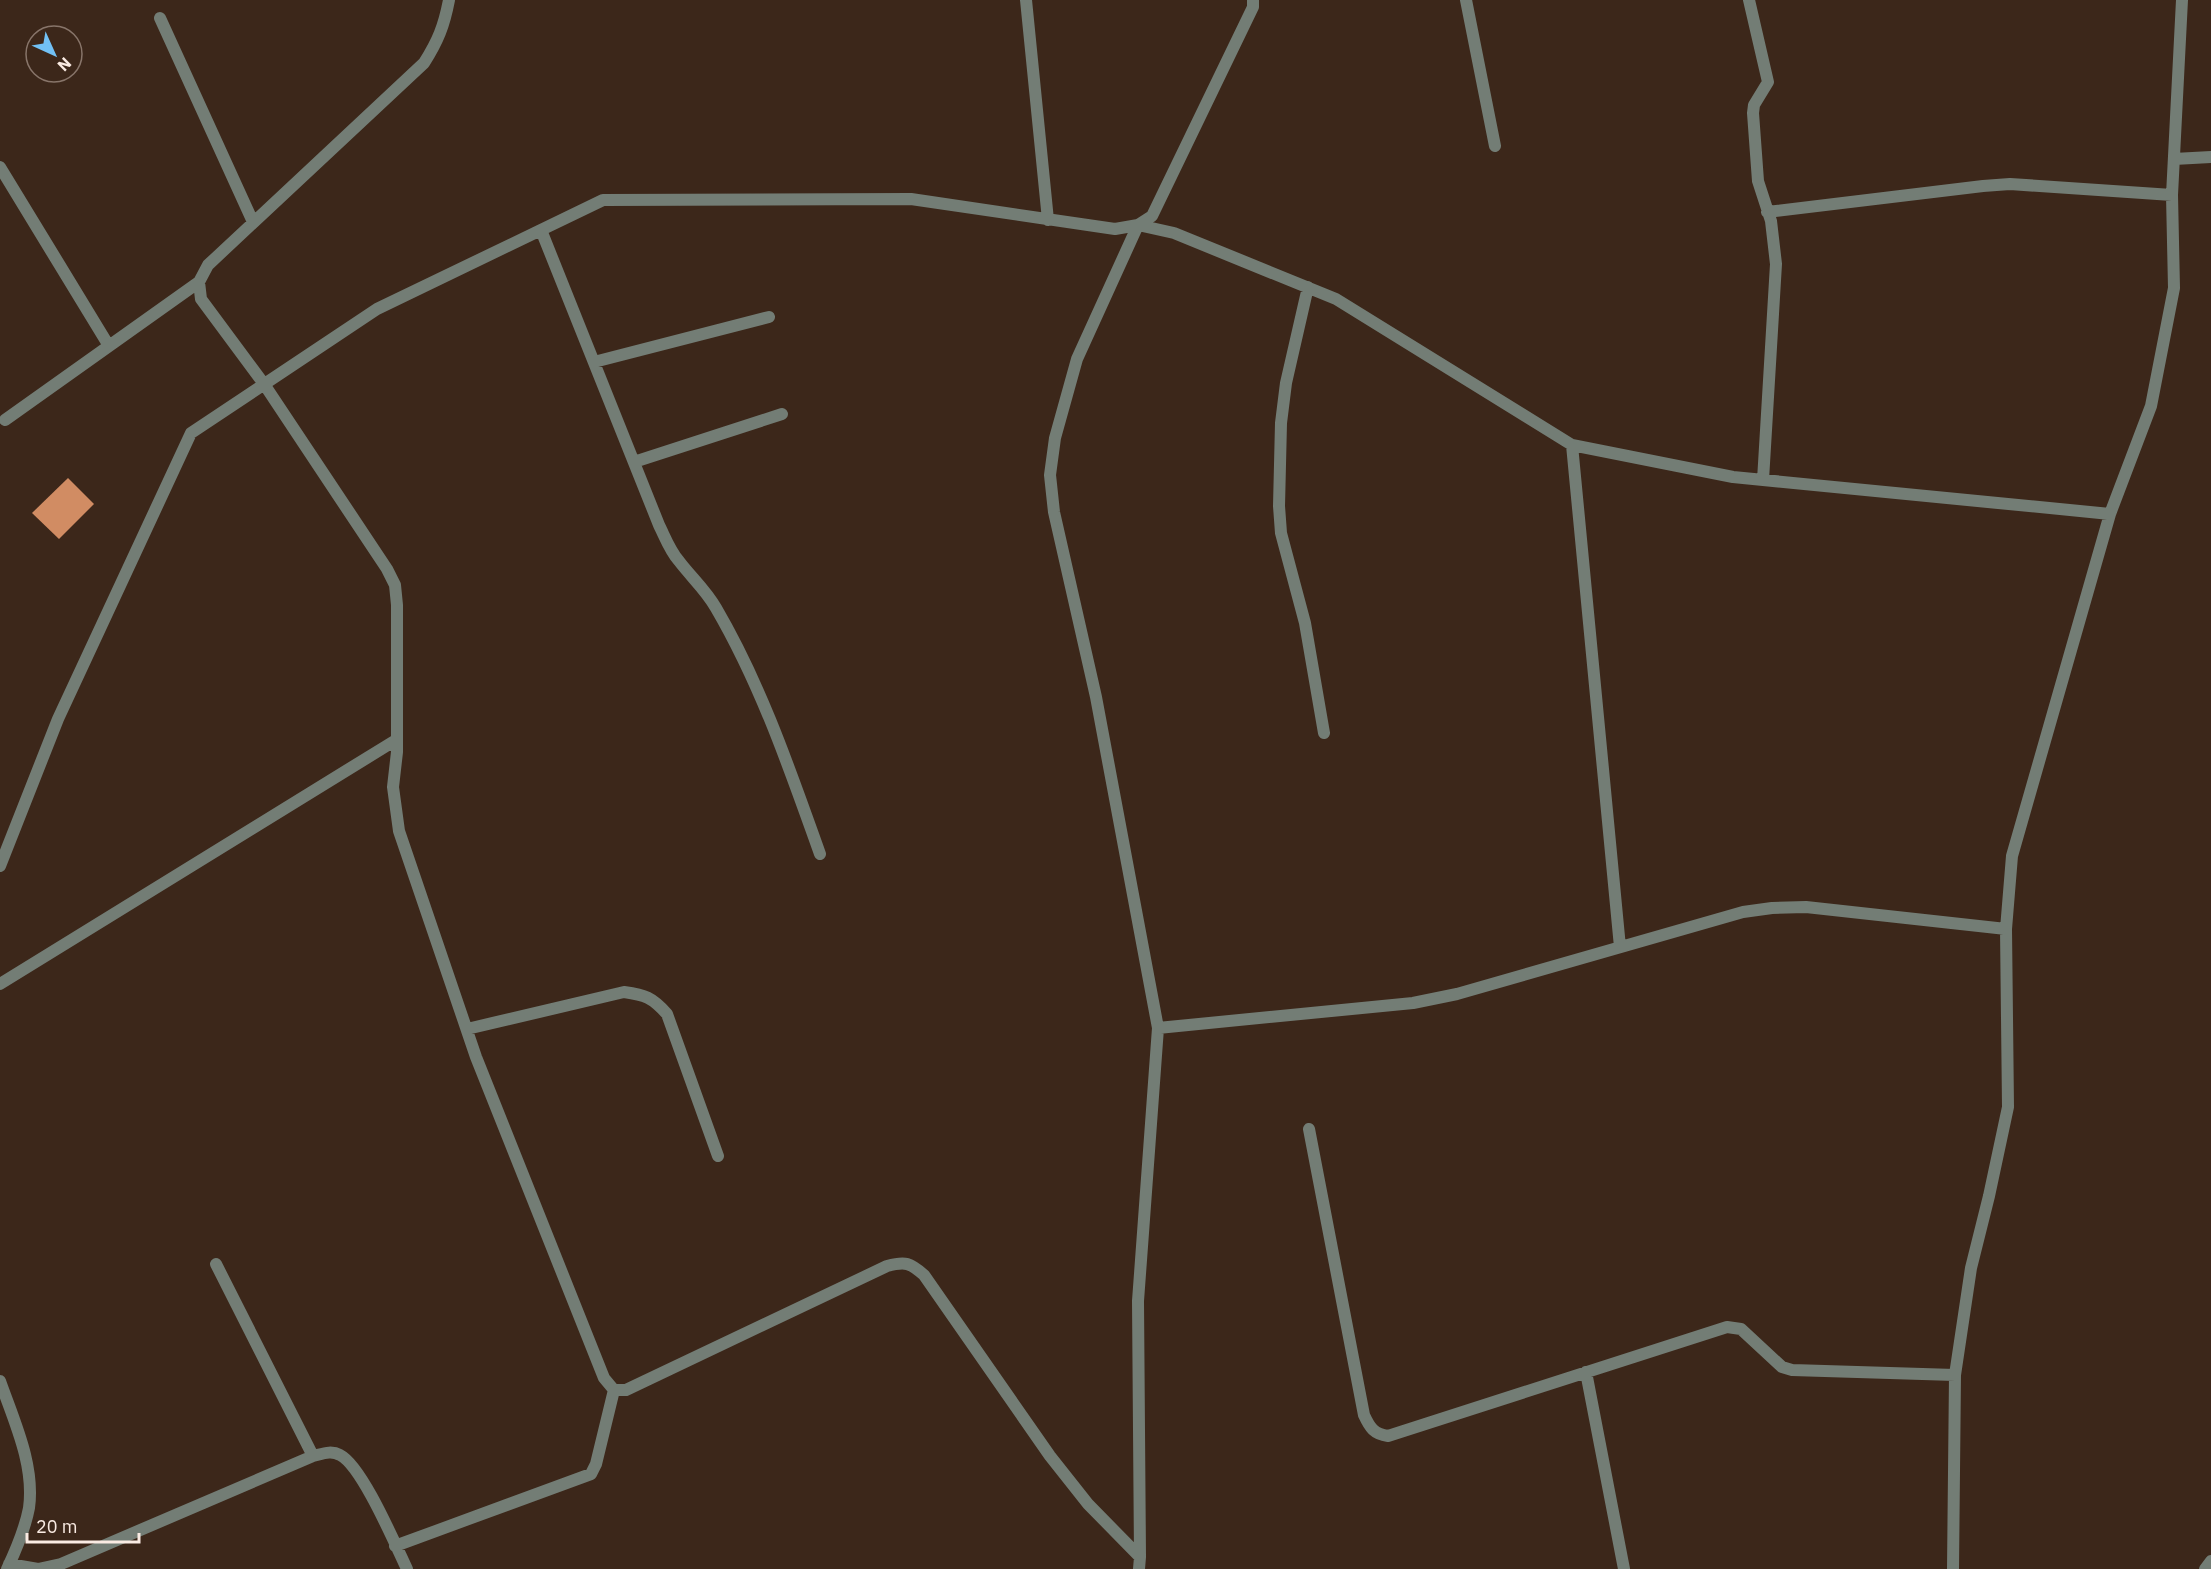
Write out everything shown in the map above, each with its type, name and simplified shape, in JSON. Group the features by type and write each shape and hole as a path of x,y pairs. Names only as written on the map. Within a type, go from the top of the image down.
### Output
{"street":[{"path":"5,420 199,282 207,265 424,63 437,43 444,26 449,0"},
{"path":"1026,0 1048,220"},
{"path":"1140,1563 1138,1301 1158,1028 1096,697 1054,512 1050,475 1055,438 1077,359 1138,225 1152,216 1253,6 1253,0"},
{"path":"1466,0 1495,146"},
{"path":"1749,0 1768,82 1754,105 1753,113 1758,181 1771,221 1776,281 1763,480"},
{"path":"1953,1569 1955,1375 1971,1268 2008,1107 2006,928 2012,856 2110,514 2151,406 2174,288 2172,195 2182,0"},
{"path":"160,18 253,222"},
{"path":"2174,159 2211,157"},
{"path":"0,167 109,346"},
{"path":"1767,212 2001,185 2172,195"},
{"path":"0,866 58,719 191,433 377,309 603,200 911,199 1115,229 1138,225 1174,233 1336,298 1572,445 1733,477 2110,514"},
{"path":"542,230 669,545 677,560 706,591 745,663 779,741 820,854"},
{"path":"199,282 201,299 264,384 387,569 395,585 397,605 396,740 393,787 399,831 467,1029 599,1368 614,1390"},
{"path":"1308,287 1286,383 1281,423 1279,506 1281,532 1305,623 1324,733"},
{"path":"594,362 770,317"},
{"path":"634,462 782,414"},
{"path":"1572,445 1620,947"},
{"path":"0,984 396,740"},
{"path":"1158,1028 1413,1003 1457,994 1743,912 1772,908 1806,907 2006,928"},
{"path":"467,1029 624,992 644,995 656,1002 667,1014 718,1156"},
{"path":"1309,1129 1364,1415 1369,1427 1377,1434 1388,1436 1727,1327 1741,1329 1782,1368 1955,1375"},
{"path":"614,1390 626,1390 887,1266 902,1262 912,1265 924,1275 1050,1456 1140,1563"},
{"path":"216,1264 313,1456"},
{"path":"1586,1372 1624,1569"},
{"path":"0,1381 29,1475 29,1507 18,1547 8,1567 38,1569 61,1564 313,1456 330,1452 350,1462 365,1486 407,1569"},
{"path":"395,1546 591,1474 596,1464 614,1390"},
{"path":"2205,1569 2211,1561"}],"building":[{"path":"68,478 94,504 59,539 32,513"}]}
